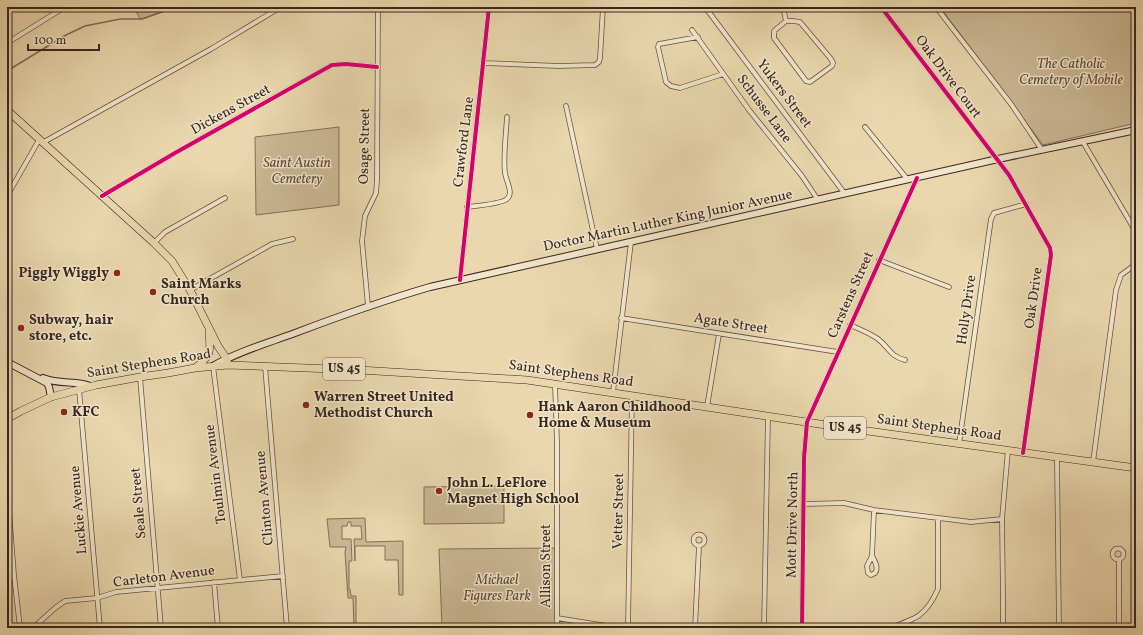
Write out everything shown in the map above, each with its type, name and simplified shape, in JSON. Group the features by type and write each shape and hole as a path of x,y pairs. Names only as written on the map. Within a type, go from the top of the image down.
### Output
{"main road":[{"path":"7,110 172,261 190,290 227,362"},
{"name":"Doctor Martin Luther King Junior Avenue","path":"227,362 368,306 424,288 998,159 1136,130"},
{"path":"195,368 209,355 210,343 208,326"},
{"path":"7,362 47,383 51,397"},
{"name":"Saint Stephens Road","path":"7,420 20,411 51,397 90,386 213,366 227,362 265,366 413,372 527,380 959,444 1136,468"},
{"path":"33,376 58,382 84,383 90,386"}],"street":[{"path":"7,44 65,7"},
{"path":"7,196 40,141 210,49 281,7"},
{"name":"Osage Street","path":"368,306 362,240 365,216 376,193 378,7"},
{"name":"Crawford Lane","path":"460,280 489,7"},
{"path":"484,63 559,66 595,65 599,62 600,58 604,7"},
{"name":"Yukers Street","path":"705,7 846,194"},
{"path":"782,7 786,21"},
{"name":"Oak Drive Court","path":"882,7 998,159"},
{"path":"936,7 1011,104 1042,150"},
{"path":"786,21 800,22 833,63 832,66 810,82 806,81 774,38 774,31 786,21"},
{"name":"Schusse Lane","path":"692,30 749,110 802,176 818,200"},
{"path":"698,37 659,44 658,47 666,82 671,86 680,88 724,74"},
{"name":"Dickens Street","path":"102,196 175,153 332,65 346,64 377,67"},
{"path":"566,106 597,249"},
{"path":"468,207 506,200 509,197 510,192 505,173 507,117"},
{"path":"865,126 909,180"},
{"path":"1083,142 1136,232"},
{"name":"Oak Drive","path":"998,159 1009,175 1049,245 1051,255 1023,453"},
{"name":"Carstens Street","path":"808,422 879,260 917,178"},
{"path":"154,243 165,232 225,198"},
{"name":"Holly Drive","path":"959,444 991,219 994,214 1026,204"},
{"path":"190,290 272,244 293,239"},
{"path":"613,392 631,242"},
{"path":"879,260 949,287"},
{"path":"1094,462 1116,290 1121,276 1136,264"},
{"name":"Agate Street","path":"621,318 838,352"},
{"path":"850,325 879,340 896,358 905,360"},
{"path":"707,407 719,334"},
{"name":"Toulmin Avenue","path":"213,366 240,580"},
{"name":"Clinton Avenue","path":"265,366 287,628"},
{"name":"Seale Street","path":"140,377 161,628"},
{"name":"Allison Street","path":"555,384 557,442 557,628"},
{"name":"Luckie Avenue","path":"79,389 100,628"},
{"name":"Vetter Street","path":"628,628 632,395"},
{"path":"764,628 768,416"},
{"name":"Mott Drive North","path":"802,628 804,458 808,422"},
{"path":"1001,628 1003,622 1002,519 1008,450"},
{"path":"1057,457 1059,628"},
{"path":"7,486 20,628"},
{"path":"804,504 844,503 874,510 971,522 1002,519"},
{"path":"872,556 874,510"},
{"path":"889,628 914,620 928,608 935,597 938,589 938,518"},
{"path":"694,628 699,546"},
{"path":"1118,560 1119,628"},
{"path":"7,580 14,575"},
{"name":"Carleton Avenue","path":"33,628 55,608 66,601 97,598 116,592 283,576"},
{"path":"214,582 218,628"},
{"path":"557,618 618,628"}],"green space":[{"path":"134,7 176,7 140,19"},
{"name":"The Catholic Cemetery of Mobile","path":"940,7 1136,7 1136,123 1043,145"},
{"name":"Saint Austin Cemetery","path":"339,127 339,205 256,215 255,137"},
{"path":"504,486 504,523 424,524 424,487"},
{"path":"365,518 366,542 403,541 403,595 399,595 398,560 385,560 385,546 355,546 355,561 354,539 362,539 361,526 351,526 351,522 348,522 347,526 342,526 342,539 351,539 352,561 349,561 349,589 351,596 356,596 356,628 354,628 353,598 348,598 346,547 330,547 327,519"},
{"name":"Michael Figures Park","path":"556,548 556,628 442,628 439,549"}],"waterway":[{"path":"7,71 66,35 85,26 120,19 142,19 176,7"}],"cycle path":[{"path":"460,280 489,7"},
{"path":"881,7 1009,175 1050,248 1051,255 1023,453"},
{"path":"102,196 175,153 332,65 346,64 377,67"},
{"path":"802,628 804,458 807,422 917,178"}],"place":[{"name":"Piggly Wiggly","path":"117,273"},
{"name":"Saint Marks Church","path":"153,292"},
{"name":"Subway, hair store, etc.","path":"21,328"},
{"name":"Warren Street United Methodist Church","path":"306,405"},
{"name":"KFC","path":"64,412"},
{"name":"Hank Aaron Childhood Home & Museum","path":"530,415"},
{"name":"John L. LeFlore Magnet High School","path":"439,491"}]}
